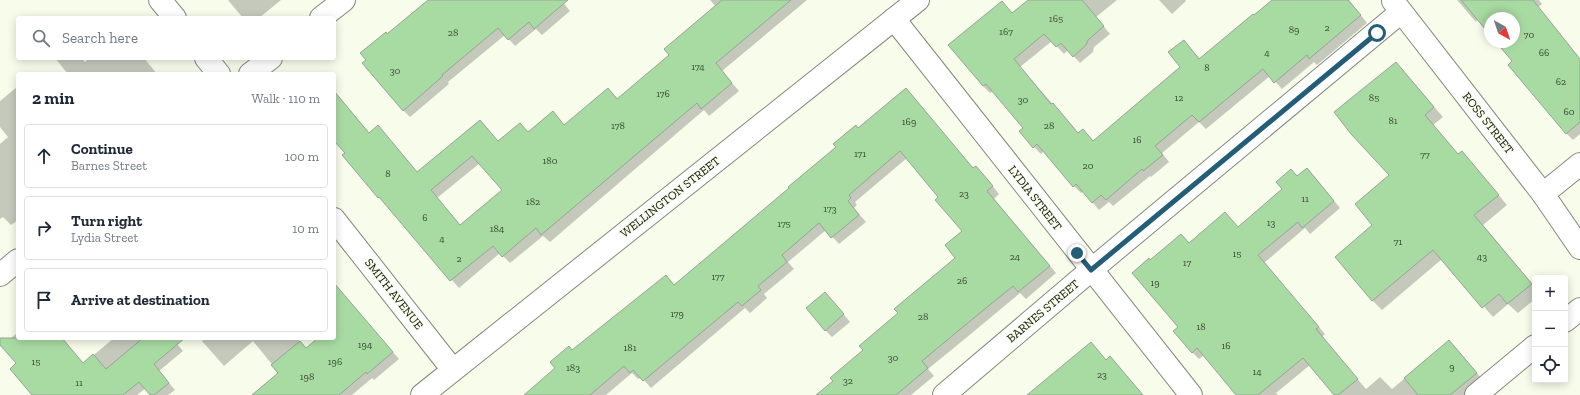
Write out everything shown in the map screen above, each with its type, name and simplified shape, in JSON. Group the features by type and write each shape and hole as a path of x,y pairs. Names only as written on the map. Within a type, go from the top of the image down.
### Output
{"street":[{"path":"160,0 173,16"},
{"path":"324,16 344,0"},
{"name":"WELLINGTON STREET","path":"422,395 918,0"},
{"name":"ROSS STREET","path":"1397,6 1544,194 1580,248"},
{"name":"BARNES STREET","path":"944,395 1397,6"},
{"name":"LYDIA STREET","path":"894,19 1191,395"},
{"path":"208,60 217,72"},
{"path":"253,72 268,60"},
{"path":"1544,194 1580,164"},
{"name":"SMITH AVENUE","path":"336,222 453,370"},
{"path":"0,275 16,262"},
{"path":"1568,319 1580,309"},
{"path":"1476,395 1534,347"}],"building":[{"path":"428,0 568,0 534,29 529,22 508,40 498,28 442,75 443,76 403,111 362,63 366,60 360,53 386,32 387,34"},
{"path":"722,0 791,0 716,63 732,83 701,109 697,103 541,235 536,228 502,257 493,246 450,281 342,155 345,153 336,143 336,93 369,133 378,125 417,172 480,120 498,141 520,123 528,132 553,111 564,125 608,88 617,99 669,55 664,49","holes":["472,156 502,190 460,225 431,190"]},
{"path":"1028,0 1082,0 1104,26 1088,40 1086,45 1073,57 1061,43 1056,47 1044,34 1014,59 1051,104 1053,103 1078,133 1083,129 1093,141 1180,67 1168,52 1184,40 1199,59 1272,0 1348,0 1361,15 1309,59 1307,55 1274,83 1263,69 1199,122 1192,115 1155,146 1163,155 1143,171 1142,169 1106,200 1101,195 1092,203 1076,184 1073,187 1037,144 1033,148 1019,131 1023,128 986,84 983,86 948,45 1002,1 1012,13"},
{"path":"1461,0 1533,0 1580,59 1580,122 1566,134 1508,65 1512,61 1501,48 1520,48 1520,12 1484,12 1484,28"},
{"path":"1396,62 1434,107 1425,115 1458,154 1462,151 1499,195 1474,215 1532,284 1507,304 1499,294 1482,308 1433,250 1372,301 1335,257 1372,225 1355,204 1389,175 1351,134 1334,112"},
{"path":"906,88 973,168 976,166 993,186 987,191 1050,266 1018,292 1013,286 922,361 928,368 896,395 816,395 833,381 830,378 863,350 859,346 898,313 894,309 955,258 945,245 962,231 935,200 938,197 900,151 849,195 851,198 848,201 859,215 831,238 819,223 782,255 787,262 758,286 761,290 742,306 738,302 643,381 633,370 630,373 624,366 590,395 524,395 555,368 550,362 569,346 572,350 666,275 674,285 836,147 833,144 856,125 858,128"},
{"path":"1307,168 1334,201 1302,228 1298,222 1258,255 1319,327 1316,329 1358,379 1338,395 1334,395 1303,358 1258,395 1236,395 1197,348 1192,353 1173,331 1178,327 1132,273 1181,234 1189,243 1225,212 1238,227 1282,189 1276,182 1291,169 1297,176"},
{"path":"336,285 393,352 339,395 252,395 278,373 271,365 300,341 306,348 316,340 336,340"},
{"path":"825,292 844,314 825,331 806,308"},
{"path":"0,338 16,338 16,340 64,340 83,363 93,354 106,369 141,340 183,340 154,364 169,383 154,395 150,395 139,382 123,395 32,395 10,369 16,363 0,345"},
{"path":"1449,340 1477,373 1450,395 1418,395 1404,378"},
{"path":"1091,342 1106,360 1110,356 1143,395 1027,395"}],"route":[{"path":"1077,253 1091,270 1377,33"}]}
